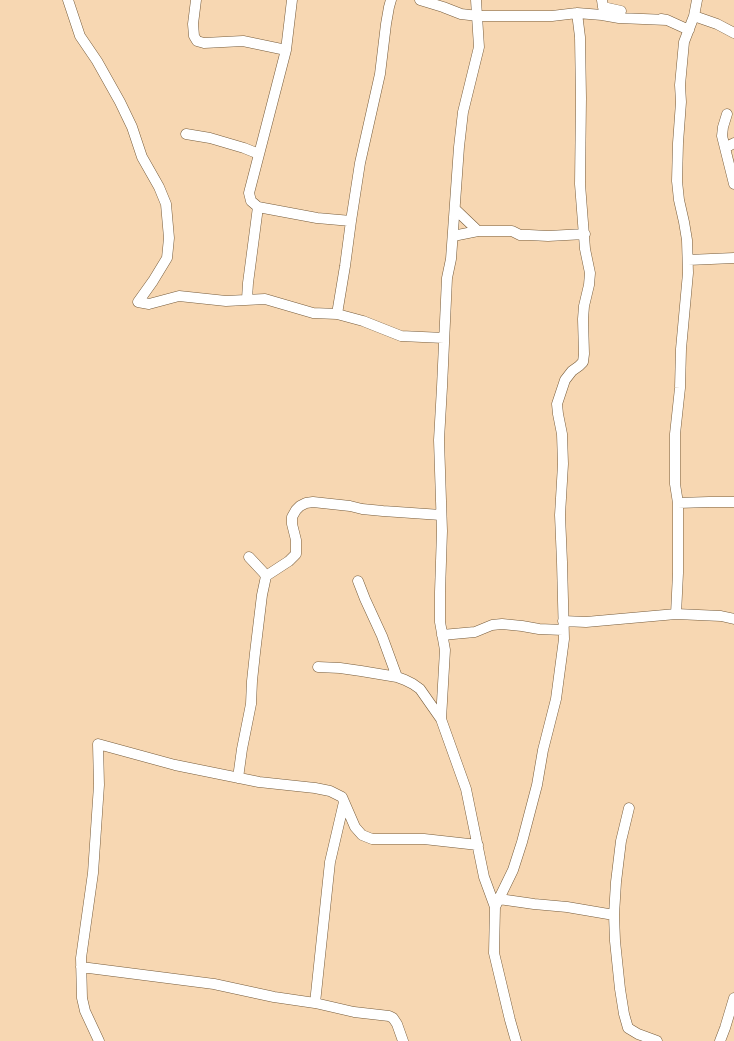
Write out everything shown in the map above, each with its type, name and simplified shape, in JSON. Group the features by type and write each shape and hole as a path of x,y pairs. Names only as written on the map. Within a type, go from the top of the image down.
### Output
{"street":[{"path":"68,0 80,36 97,61 120,102 132,127 142,157 159,187 166,204 168,238 167,258 138,302 149,304 179,296 226,301 265,299 313,313 337,314 363,321 401,336 444,338"},
{"path":"196,0 194,36 197,41 243,41 286,50"},
{"path":"292,0 286,50 249,193 251,201 258,207 317,218 351,221"},
{"path":"337,314 360,163 380,74 386,24 389,7 392,0"},
{"path":"420,0 461,14 478,16 552,16 577,13 619,18 667,20"},
{"path":"441,719 445,650 440,622 442,515 439,440 446,278 451,258 463,112 479,47 476,0"},
{"path":"602,0 603,7 667,20 689,30"},
{"path":"676,614 678,573 678,503 675,484 675,434 680,388 681,349 688,273 687,240 679,200 677,181 678,143 681,102 680,85 684,42 694,16 697,0"},
{"path":"516,1041 494,952 497,903 513,870 522,842 537,785 543,750 556,699 564,639 560,515 563,464 562,434 558,414 558,404 565,380 572,371 583,362 584,306 590,273 585,250 585,234 580,184 580,37 577,13"},
{"path":"694,16 717,24 734,34"},
{"path":"727,114 722,136 729,146 734,184"},
{"path":"186,134 210,138 259,154"},
{"path":"247,299 258,207"},
{"path":"455,209 478,231"},
{"path":"453,236 478,231 512,231 520,235 548,236 585,234"},
{"path":"688,260 734,258"},
{"path":"238,778 251,704 255,653 262,595 266,576 289,561 296,554 296,540 292,517 296,510 306,503 313,502 350,506 362,509 442,515"},
{"path":"678,503 734,502"},
{"path":"249,557 266,576"},
{"path":"358,581 382,636 397,677"},
{"path":"442,635 475,632 492,625 502,624 539,629 594,621 676,614 721,616 734,619"},
{"path":"318,667 347,669 397,677 420,689 441,719 466,789 484,877 497,903"},
{"path":"99,1041 85,1011 82,998 81,967 93,873 99,785 98,744 175,765 238,778 330,791 342,797 355,827 362,835 372,839 424,839 478,845"},
{"path":"314,1003 330,862 344,802"},
{"path":"628,808 621,841 614,915 620,989 628,1028 638,1034 657,1041"},
{"path":"497,903 567,907 614,915"},
{"path":"81,967 214,984 354,1012 389,1016 393,1018 397,1024 403,1041"},
{"path":"720,1041 734,998"}]}
